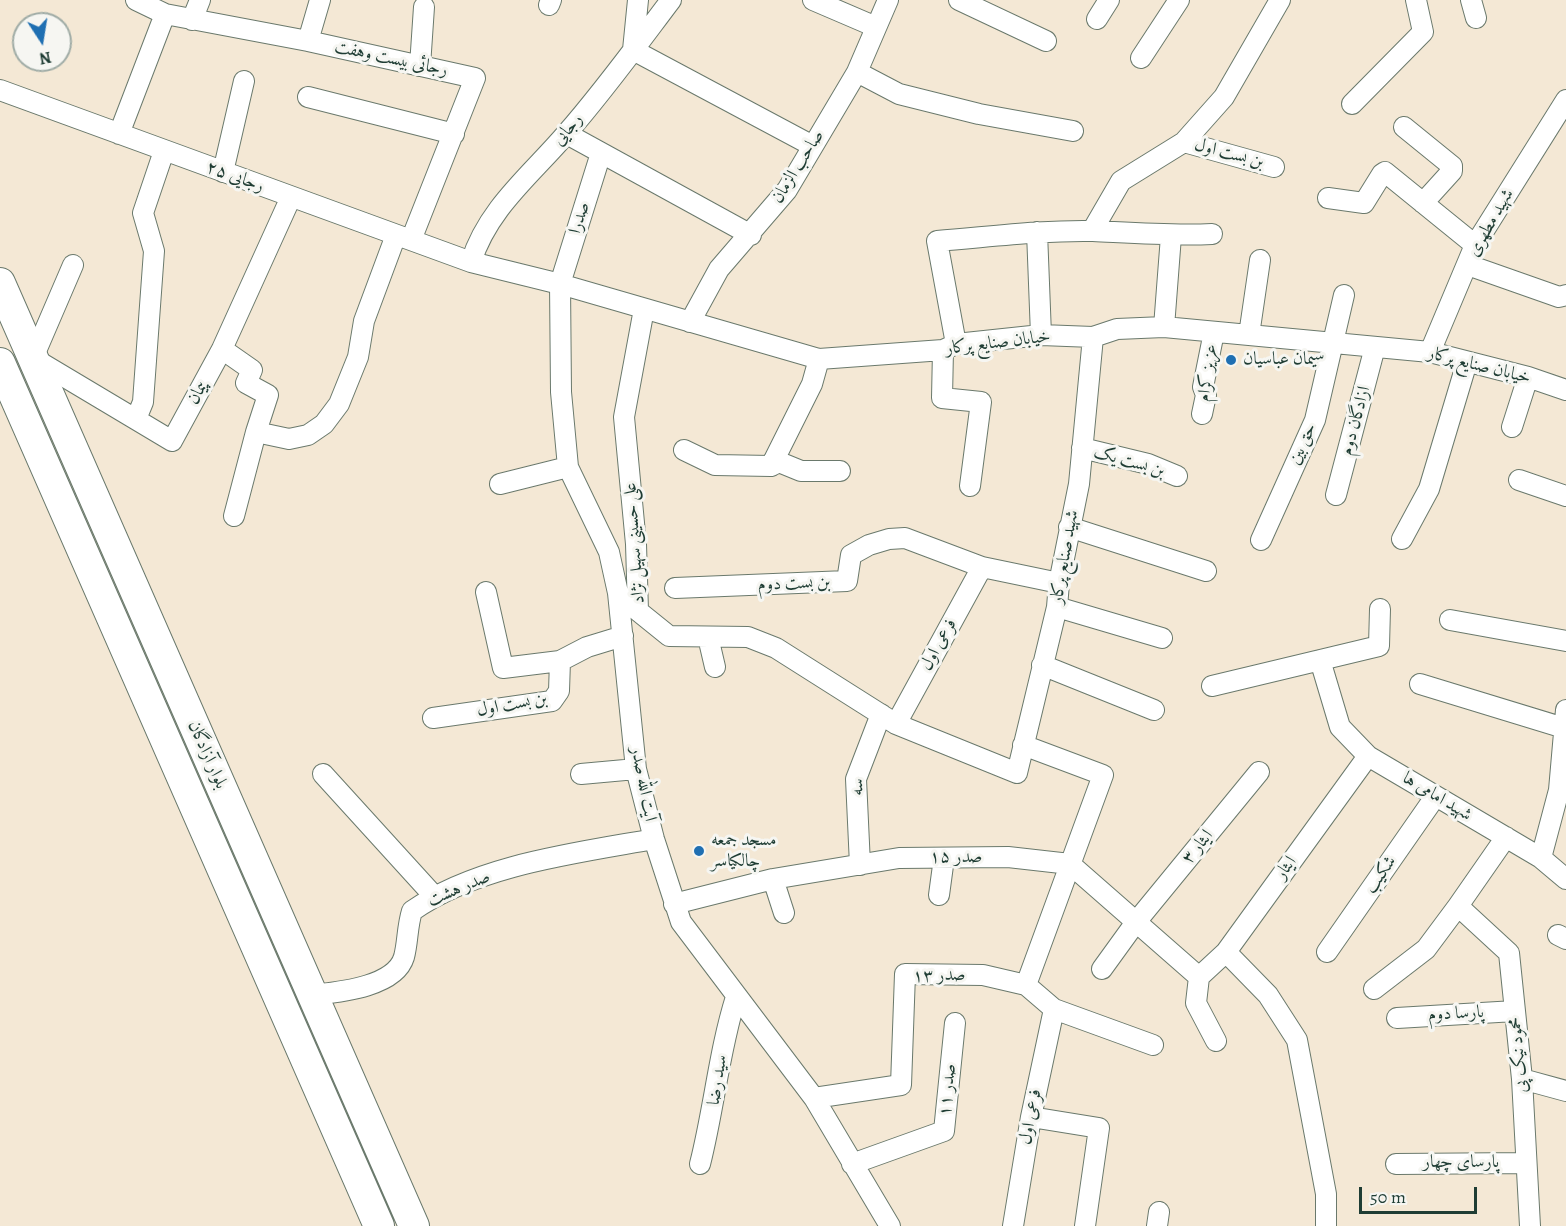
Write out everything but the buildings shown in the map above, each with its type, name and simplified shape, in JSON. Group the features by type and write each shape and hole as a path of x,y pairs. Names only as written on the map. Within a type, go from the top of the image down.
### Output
{"highway":[{"name":"بلوار آزادگان","path":"0,283 414,1226"},
{"name":"بلوار آزادگان","path":"0,363 379,1226"},
{"path":"282,1004 313,995"}],"street":[{"name":"رجائی بیست وهفت","path":"136,0 165,14 308,41 476,78 454,134 364,321 358,357 339,404 324,424 308,435 289,439 256,432"},
{"path":"192,20 200,0"},
{"path":"308,41 320,0"},
{"path":"638,0 633,50 812,145"},
{"name":"رجایی","path":"471,262 477,242 501,204 567,134 671,0"},
{"path":"813,0 876,27"},
{"name":"صاحب الزمان","path":"690,322 719,269 751,235 787,190 857,72 888,0"},
{"path":"959,0 1046,40"},
{"path":"1097,19 1109,0"},
{"path":"1141,58 1179,0"},
{"path":"1092,231 1120,181 1184,142 1224,98 1280,0"},
{"path":"1352,104 1423,32 1416,0"},
{"path":"420,66 424,7"},
{"path":"119,134 165,14"},
{"path":"857,72 899,94 979,114 1073,131"},
{"path":"224,172 244,81"},
{"name":"رجایی ۲۵","path":"0,90 471,262"},
{"path":"308,97 454,134"},
{"name":"شهید مطهری","path":"1431,352 1475,245 1565,105"},
{"path":"1404,128 1452,166 1452,171 1423,203"},
{"path":"567,134 751,235"},
{"name":"بن بست اول","path":"1184,142 1274,166"},
{"path":"136,418 143,402 154,251 143,213 164,151"},
{"name":"صدرا","path":"560,284 601,153"},
{"path":"1328,198 1364,203 1385,172 1475,245"},
{"name":"پیمان","path":"33,358 172,441 222,349 291,196"},
{"path":"970,486 981,402 942,398 950,347 937,241 1037,232 1092,231 1171,236 1212,234"},
{"path":"1037,232 1041,335"},
{"path":"1164,327 1171,236"},
{"path":"1249,335 1260,260"},
{"name":"خیابان صنایع پرکار","path":"471,262 560,284 819,359 950,347 1041,335 1093,337 1117,329 1164,327 1431,352 1528,376 1566,390"},
{"path":"33,358 73,265"},
{"path":"1468,265 1559,297 1566,295"},
{"name":"آیت الله صدر","path":"560,284 561,392 568,467 609,552 623,636 636,769 674,904 681,922 814,1098 883,1224"},
{"name":"حق بین","path":"1261,540 1316,420 1344,295"},
{"name":"علی حسینی سهیل نژاد","path":"644,309 624,417 636,544 638,610 669,636 748,637 776,648 889,719 1017,773"},
{"name":"عزیز کرام","path":"1202,414 1206,395 1203,387 1214,332"},
{"name":"شهید صنایع پرکار","path":"1017,773 1057,607 1069,527 1079,484 1093,337"},
{"name":"ازادگان دوم","path":"1336,495 1375,347"},
{"path":"222,349 252,369 246,383 268,395 234,516"},
{"path":"771,466 812,384 819,359"},
{"path":"1402,539 1429,489 1467,362"},
{"path":"1512,427 1528,376"},
{"name":"بن بست یک","path":"1082,448 1148,464 1177,476"},
{"path":"684,450 715,465 771,466 779,462 801,471 840,471"},
{"path":"500,484 568,467"},
{"path":"1519,480 1566,496"},
{"path":"1069,527 1206,571"},
{"name":"بن بست دوم","path":"675,588 847,581 851,555 889,538 905,538 982,567 1059,583"},
{"name":"فرعی اول","path":"889,719 982,567"},
{"path":"486,592 503,668 560,662 587,647 623,636"},
{"path":"1057,607 1162,638"},
{"path":"1212,686 1379,646 1380,609"},
{"path":"1450,620 1566,641"},
{"path":"708,637 715,667"},
{"name":"شهید امامی ها","path":"1320,660 1340,727 1368,756 1541,858 1566,879"},
{"name":"بن بست اول","path":"433,718 552,701 559,691 560,662"},
{"path":"1042,665 1154,710"},
{"path":"1420,684 1565,719 1559,790 1541,858"},
{"name":"سه","path":"860,865 856,779 889,719"},
{"path":"1023,745 1103,775 1026,985"},
{"name":"ایثار","path":"1200,977 1226,952 1368,756"},
{"path":"581,774 636,769"},
{"name":"ایثار ۳","path":"1102,969 1136,922 1259,772"},
{"path":"323,774 434,896"},
{"name":"شکیب","path":"1326,952 1435,797"},
{"path":"1374,989 1426,949 1506,837"},
{"name":"صدر هشت","path":"313,995 360,987 394,972 403,961 412,911 434,896 458,886 548,858 654,839"},
{"name":"صدر ۱۵","path":"674,904 773,879 899,858 1008,857 1070,864"},
{"path":"939,895 945,858"},
{"path":"1070,864 1200,977 1196,1004 1216,1041"},
{"path":"773,879 784,913"},
{"name":"محمود نیک پی","path":"1458,906 1509,953 1522,1079 1530,1226"},
{"path":"1226,952 1268,994 1297,1040 1326,1194 1326,1226"},
{"name":"صدر ۱۳","path":"814,1098 901,1085 905,974 983,975 1026,985 1054,1009 1153,1045"},
{"name":"سید رضا","path":"700,1164 713,1113 726,1027 736,997"},
{"name":"فرعی اول","path":"1012,1226 1031,1117 1054,1009"},
{"name":"پارسا دوم","path":"1396,1017 1515,1011"},
{"name":"صدر ۱۱","path":"852,1164 944,1131 955,1023"},
{"path":"1522,1079 1566,1091"},
{"path":"1031,1117 1100,1128 1084,1226"},
{"name":"پارسای چهار","path":"1396,1164 1526,1163"}],"place":[{"name":"سیمان عباسیان","path":"1231,360"},
{"name":"مسجد جمعه چالکیاسر","path":"699,851"}]}
